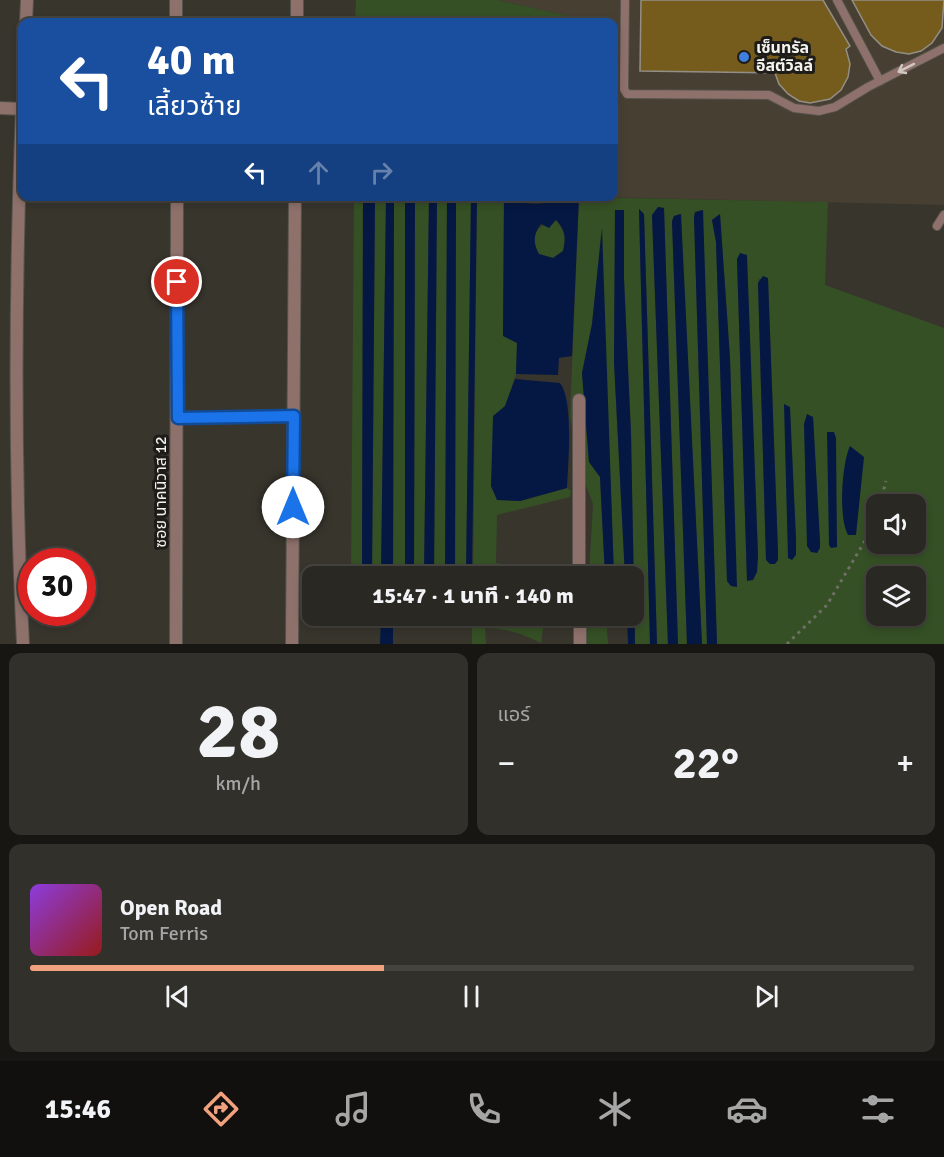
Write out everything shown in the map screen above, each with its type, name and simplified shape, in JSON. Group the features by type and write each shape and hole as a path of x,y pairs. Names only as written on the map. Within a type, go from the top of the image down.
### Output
{"street":[{"path":"26,18 27,0"},
{"path":"176,0 176,18"},
{"path":"297,0 297,18"},
{"path":"0,108 18,109"},
{"path":"19,201 18,544 23,644"},
{"name":"ซอย นาคนิวาส 12","path":"176,644 177,201"},
{"path":"292,644 295,201"},
{"path":"579,400 579,566"},
{"path":"178,418 294,416"},
{"path":"580,626 580,644"}],"lane":[{"path":"625,0 624,89 627,94 769,95 794,108 819,111 835,107 868,87 944,48"},
{"path":"837,0 880,81"},
{"path":"937,226 944,215"}],"path":[{"path":"883,494 886,481"},
{"path":"787,644 827,605 866,539"}],"shaded area":[{"path":"497,0 944,0 944,205 618,197 618,18 578,18"}],"green space":[{"path":"356,0 497,0 578,18 355,18"},
{"path":"618,198 828,202 825,285 944,328 944,644 717,644 702,210 695,212 694,217 707,644 702,644 680,214 674,216 672,221 687,644 678,644 664,208 658,207 652,215 668,644 657,644 644,214 639,209 650,644 635,644 635,626 644,626 644,566 634,566 631,434 624,279 624,211 615,210 614,362 624,566 614,566 601,234 592,324 582,373 589,462 600,477 604,566 590,566 593,504 578,464 570,416 579,201 618,201","holes":["720,214 730,358 736,587 731,586 727,581 716,242 712,220","746,255 758,555 757,572 747,580 737,259","768,278 778,552 778,560 770,564 766,560 758,283 759,279","807,415 813,417 820,548"]},
{"path":"354,201 363,201 362,566 351,566"},
{"path":"375,201 386,201 381,566 372,566"},
{"path":"394,201 405,201 405,566 393,566"},
{"path":"415,201 429,201 424,566 414,566"},
{"path":"437,201 447,201 445,566 434,566"},
{"path":"456,201 471,201 466,566 455,566"},
{"path":"477,201 504,201 503,335 517,343 516,374 505,406 491,486 498,500 520,501 567,488 571,491 570,497 497,515 496,563 517,566 473,566"},
{"path":"556,220 563,231 564,242 563,251 553,258 539,254 535,236 539,228"},
{"path":"472,626 543,626 541,643 514,632 485,628 486,644 472,644"},
{"path":"587,626 607,626 608,644 586,644"}],"water":[{"path":"363,201 375,201 372,566 362,566"},
{"path":"386,201 394,201 393,566 381,566"},
{"path":"405,201 415,201 414,566 405,566"},
{"path":"429,201 437,201 434,566 424,566"},
{"path":"447,201 456,201 455,566 445,566"},
{"path":"471,201 477,201 472,566 466,566"},
{"path":"504,201 538,204 550,201 579,201 572,356 559,358 558,375 516,374 517,343 503,336","holes":["556,220 562,228 565,242 563,251 553,258 539,254 535,239 541,224 549,228"]},
{"path":"658,207 664,208 678,644 668,644 652,215"},
{"path":"639,209 644,214 657,644 650,644"},
{"path":"615,210 624,210 624,279 631,434 634,566 624,566 614,362"},
{"path":"703,210 717,644 707,644 694,217 695,212"},
{"path":"681,214 702,644 687,644 672,221 674,216"},
{"path":"720,214 730,358 737,587 731,586 727,581 716,242 712,220"},
{"path":"602,228 614,566 604,566 600,477 589,462 582,373 592,324"},
{"path":"740,253 747,255 758,555 757,572 753,580 747,581 737,259"},
{"path":"763,276 768,278 778,552 778,560 775,564 770,564 766,560 758,283"},
{"path":"515,379 560,383 569,418 567,488 520,501 497,500 491,486 493,416 505,406"},
{"path":"784,404 790,407 796,538 796,555 792,560 788,558"},
{"path":"807,414 813,417 820,541 817,553 811,552 807,546 804,424"},
{"path":"827,432 834,432 836,438 837,547 831,548 829,545"},
{"path":"850,446 864,457 856,535 848,535 842,503 843,477"},
{"path":"381,626 393,626 393,644 380,644"},
{"path":"627,626 635,626 635,644 628,644"}],"building":[{"name":"เซ็นทรัล อีสต์วิลล์","path":"641,0 823,0 850,46 846,49 850,64 848,77 841,90 830,99 810,103 799,101 788,94 779,84 775,73 640,71"},
{"path":"852,0 944,0 942,28 932,43 921,51 909,54 896,52 882,46 871,35"}],"place":[{"name":"เซ็นทรัล อีสต์วิลล์","path":"744,57"}],"route":[{"path":"177,282 178,418 294,416 293,507"}]}
